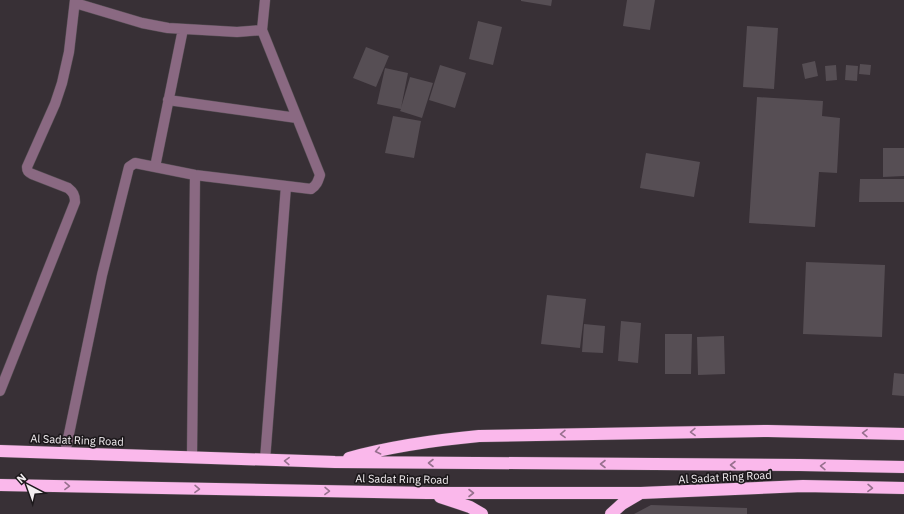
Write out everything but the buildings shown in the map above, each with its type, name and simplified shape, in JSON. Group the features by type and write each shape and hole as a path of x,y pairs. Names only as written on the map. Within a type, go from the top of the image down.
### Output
{"highway":[{"path":"335,462 355,456 419,443 449,438 479,436 768,431 904,434"},
{"name":"Al Sadat Ring Road","path":"0,451 335,462 904,467"},
{"name":"Al Sadat Ring Road","path":"0,485 427,493 641,493 803,486 904,488"},
{"path":"427,493 470,507 482,514"},
{"path":"611,514 622,504 641,493"}],"street":[{"path":"65,453 102,275 129,167 135,162 195,174 311,189 318,182 320,175 262,30 264,0"},
{"path":"0,392 75,202 75,197 68,188 32,174 27,170 62,83 69,52 75,2 142,23 168,28 237,32 262,30"},
{"path":"155,167 183,28"},
{"path":"168,100 297,118"},
{"path":"192,457 195,174"},
{"path":"264,460 286,186"}]}
